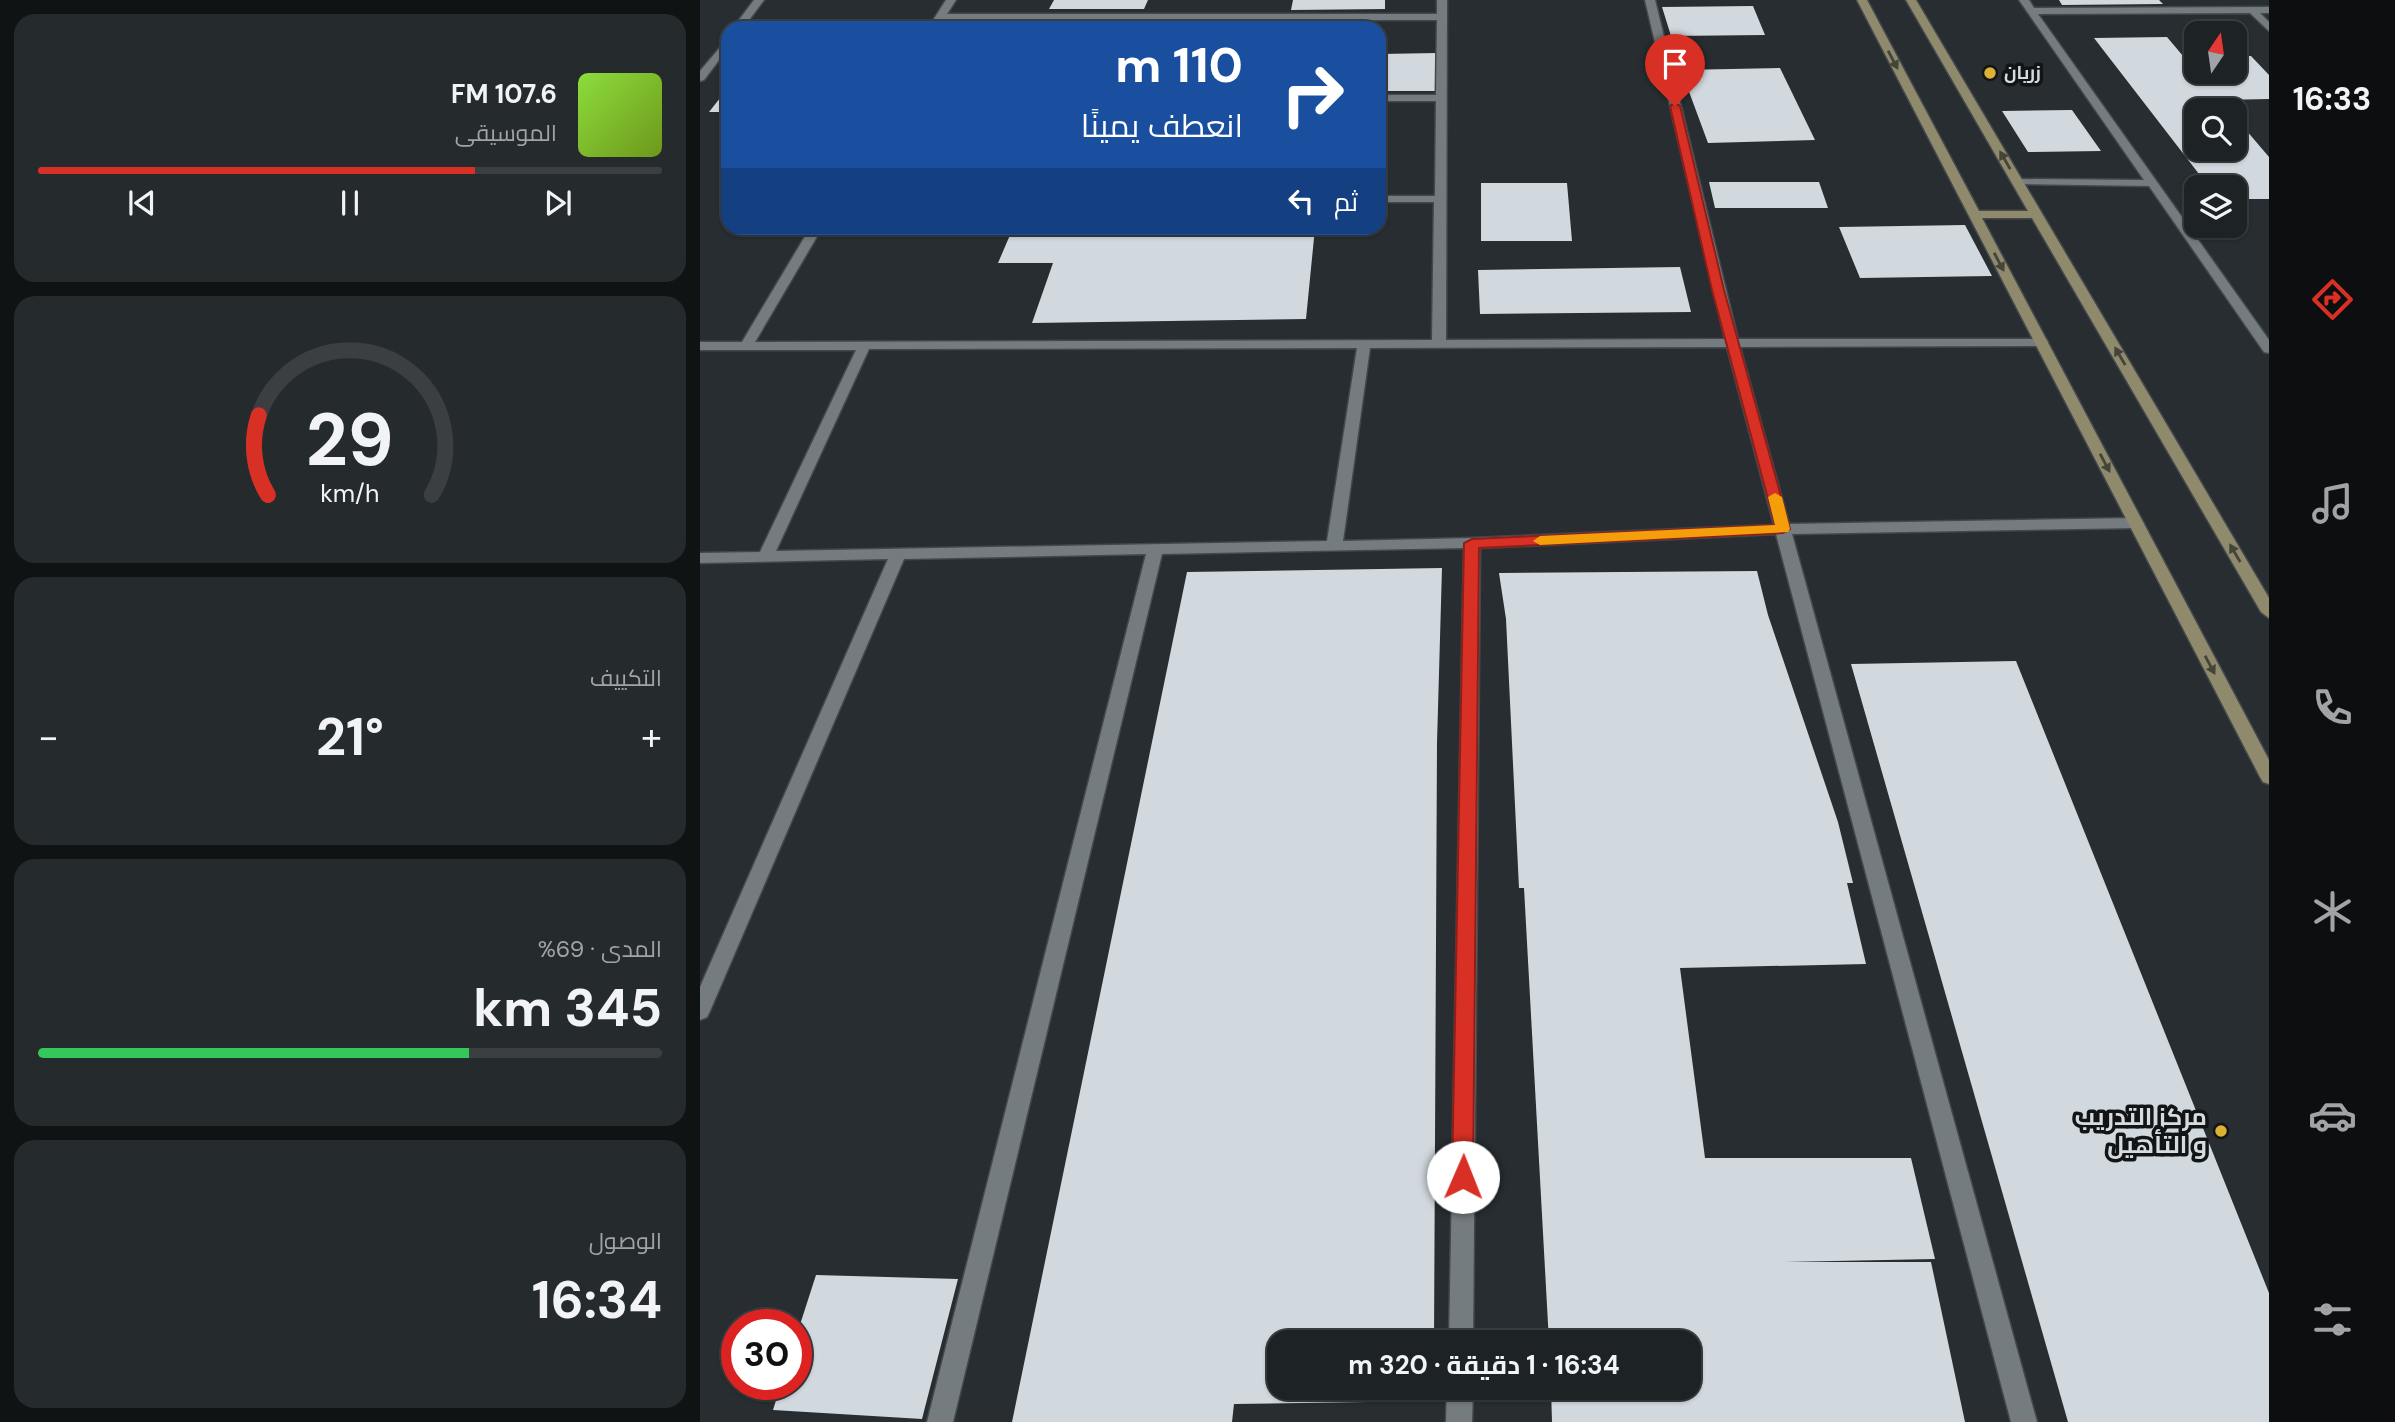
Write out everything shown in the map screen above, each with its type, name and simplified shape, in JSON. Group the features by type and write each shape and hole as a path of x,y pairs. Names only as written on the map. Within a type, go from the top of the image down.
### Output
{"street":[{"path":"743,21 759,0"},
{"path":"938,21 951,0"},
{"path":"1439,344 1442,0"},
{"path":"1650,0 1732,343 2024,1422"},
{"path":"1862,0 2269,777"},
{"path":"1911,0 2269,612"},
{"path":"2024,0 2269,349"},
{"path":"2252,10 2269,28"},
{"path":"2031,11 2269,10"},
{"path":"940,18 1442,17"},
{"path":"700,78 721,50"},
{"path":"1386,98 1441,98"},
{"path":"2018,182 2152,183"},
{"path":"1386,199 1440,198"},
{"path":"1974,215 2037,214"},
{"path":"746,346 812,235"},
{"path":"700,346 2041,342"},
{"path":"1334,545 1364,344"},
{"path":"766,556 864,346"},
{"path":"700,558 1472,543 1783,529 2136,523"},
{"path":"1461,1330 1472,543"},
{"path":"940,1422 1155,549"},
{"path":"700,1011 899,553"},
{"path":"1460,1400 1460,1422"}],"building":[{"path":"1054,0 1148,0 1144,9 1049,9"},
{"path":"1293,0 1385,0 1385,9 1291,10"},
{"path":"2059,0 2159,0 2163,4 2062,5"},
{"path":"1753,6 1765,35 1671,36 1662,7"},
{"path":"2167,37 2184,56 2184,84 2247,84 2247,56 2251,56 2269,75 2269,99 2184,98 2184,155 2094,38"},
{"path":"1437,53 1437,91 1386,91 1386,54"},
{"path":"1780,68 1815,140 1708,143 1681,70"},
{"path":"721,97 721,112 709,112"},
{"path":"2072,110 2101,151 2028,152 2002,111"},
{"path":"2247,131 2269,157 2269,199 2247,199 2247,175 2200,175 2189,161 2247,161"},
{"path":"1709,182 1819,182 1828,208 1715,208"},
{"path":"1481,183 1567,183 1572,241 1481,241"},
{"path":"1965,225 1992,276 1860,278 1839,227"},
{"path":"1010,235 1314,235 1306,319 1032,323 1053,263 998,263"},
{"path":"1680,267 1691,312 1480,314 1478,270"},
{"path":"1442,568 1437,743 1434,1330 1267,1330 1267,1400 1433,1401 1234,1404 1232,1422 1012,1422 1187,572"},
{"path":"1757,571 1768,615 1838,822 1853,883 1847,883 1866,964 1680,968 1705,1158 1911,1158 1935,1259 1784,1262 1931,1262 1965,1422 1552,1422 1551,1400 1701,1400 1701,1330 1548,1330 1524,888 1519,888 1506,619 1499,573"},
{"path":"2016,661 2269,1293 2269,1422 2068,1422 1851,664"},
{"path":"816,1275 958,1279 922,1419 773,1410 776,1400 812,1400 812,1309 805,1309"}],"slow traffic":[{"path":"1540,541 1783,529 1775,497"}],"place":[{"name":"زریان","path":"1990,73"},
{"name":"مركز التدريب و التأهيل","path":"2221,1131"}],"route":[{"path":"1463,1177 1472,543 1698,535 1783,529 1718,290 1675,106"}]}
